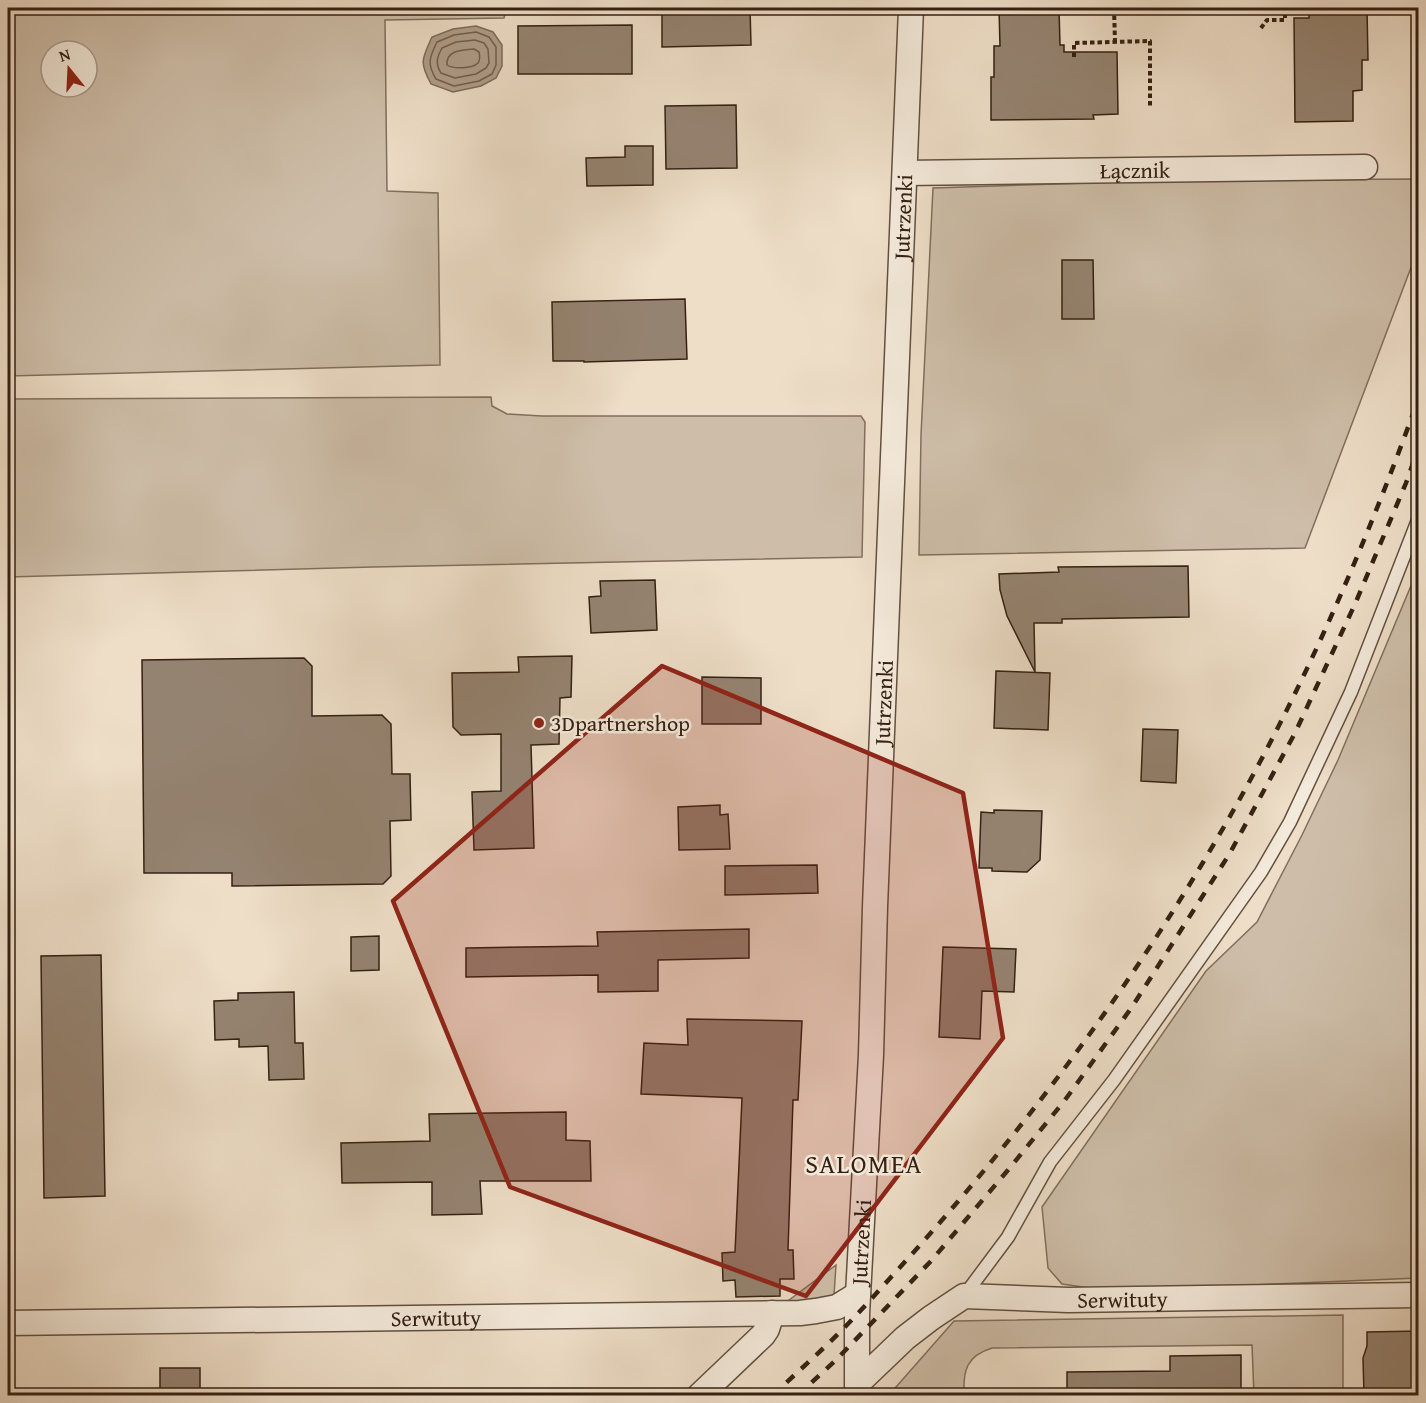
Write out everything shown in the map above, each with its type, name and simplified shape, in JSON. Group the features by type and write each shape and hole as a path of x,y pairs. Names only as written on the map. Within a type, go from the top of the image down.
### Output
{"street":[{"name":"Jutrzenki","path":"857,1389 857,1314 871,1055 911,8"},
{"name":"Łącznik","path":"905,173 1365,167"},
{"name":"Serwituty","path":"8,1323 772,1313 816,1311 837,1307 858,1294"},
{"name":"Serwituty","path":"964,1296 1080,1299 1419,1295"},
{"path":"857,1389 905,1338 964,1296"},
{"path":"699,1395 763,1335 772,1313"}],"lane":[{"path":"964,1296 1008,1237 1050,1162 1114,1080 1261,872 1290,822 1351,692 1419,520"}],"path":[{"path":"1114,8 1114,42"},
{"path":"1261,28 1267,20 1285,20 1285,8"},
{"path":"1074,57 1074,43 1149,41 1150,108"}],"highlighted area":[{"path":"662,666 963,793 1003,1038 806,1296 510,1187 393,901"}],"shaded area":[{"path":"8,8 506,9 504,18 385,20 387,191 438,193 440,365 8,376"},
{"path":"1418,179 1418,249 1305,548 919,555 921,435 933,188 1185,180"},
{"path":"491,397 492,406 507,414 542,416 861,416 865,422 862,557 8,577 8,399"},
{"path":"1418,569 1418,1278 1111,1291 1062,1284 1048,1268 1042,1207 1206,971 1257,922 1338,760"},
{"path":"836,1265 834,1295 824,1300 781,1306"},
{"path":"1343,1315 1343,1395 1254,1395 1252,1345 992,1348 983,1351 971,1360 964,1379 964,1395 889,1395 954,1321"}],"water":[{"path":"476,26 493,32 502,45 502,66 496,78 481,86 453,92 431,84 423,60 432,37 453,29"}],"building":[{"path":"750,8 751,45 662,47 662,10"},
{"path":"999,8 1059,8 1060,45 1064,45 1064,52 1117,52 1118,114 1093,115 1094,119 991,120 994,46 1000,46"},
{"path":"1309,8 1367,8 1368,60 1362,60 1362,90 1353,91 1353,121 1295,122 1294,18 1309,18"},
{"path":"632,25 632,74 518,74 518,26"},
{"path":"736,105 737,168 666,169 665,106"},
{"path":"625,146 653,146 653,185 587,186 586,158 625,157"},
{"path":"1062,260 1093,260 1094,319 1062,319"},
{"path":"685,299 687,359 553,361 552,302"},
{"path":"1188,566 1189,617 1062,619 1062,623 1034,623 1035,672 1007,616 1000,590 999,574 1059,572 1058,567"},
{"path":"655,580 657,630 591,633 589,597 601,596 600,581"},
{"path":"572,656 571,697 560,698 559,744 531,745 534,848 474,850 472,792 501,791 501,734 461,735 453,727 452,673 519,672 518,657"},
{"path":"304,658 312,666 312,716 382,715 391,724 392,774 410,774 411,820 390,821 391,876 383,884 232,886 232,873 144,873 142,660"},
{"path":"996,671 1050,673 1048,730 994,728"},
{"path":"702,677 761,678 761,724 702,724"},
{"path":"1143,729 1178,730 1176,783 1141,781"},
{"path":"720,805 720,815 728,814 730,849 679,850 678,807"},
{"path":"994,810 1042,811 1040,860 1027,872 992,871 992,868 979,868 981,812 994,813"},
{"path":"817,865 818,893 725,895 725,866"},
{"path":"749,929 749,958 658,960 658,991 598,992 598,975 466,977 466,948 598,946 597,932"},
{"path":"379,936 379,970 351,971 351,937"},
{"path":"943,947 1016,949 1014,992 982,991 980,1039 939,1037"},
{"path":"101,955 105,1196 44,1198 41,956"},
{"path":"294,992 295,1043 303,1043 304,1079 269,1080 268,1046 239,1047 239,1039 215,1040 214,1001 238,1000 238,993"},
{"path":"687,1019 802,1021 798,1100 793,1100 788,1250 793,1250 794,1279 780,1279 780,1296 736,1297 735,1280 723,1281 722,1253 735,1252 742,1098 641,1094 644,1043 688,1045"},
{"path":"566,1112 566,1140 590,1141 591,1181 480,1181 482,1214 432,1215 432,1182 342,1183 341,1143 430,1141 429,1114"},
{"path":"1419,1331 1419,1395 1364,1395 1363,1358 1367,1346 1367,1332"},
{"path":"1241,1355 1241,1395 1067,1395 1067,1372 1170,1371 1170,1356"},
{"path":"160,1368 200,1368 200,1395 160,1395"}],"railway":[{"path":"772,1396 859,1313 982,1173 1067,1066 1183,896 1248,785 1303,678 1352,568 1418,400"},
{"path":"797,1396 837,1359 931,1261 1065,1100 1132,1007 1230,853 1295,733 1355,604 1418,449"}],"place":[{"name":"3Dpartnershop","path":"539,723"}],"district":[{"name":"SALOMEA","path":"864,1164"}]}
